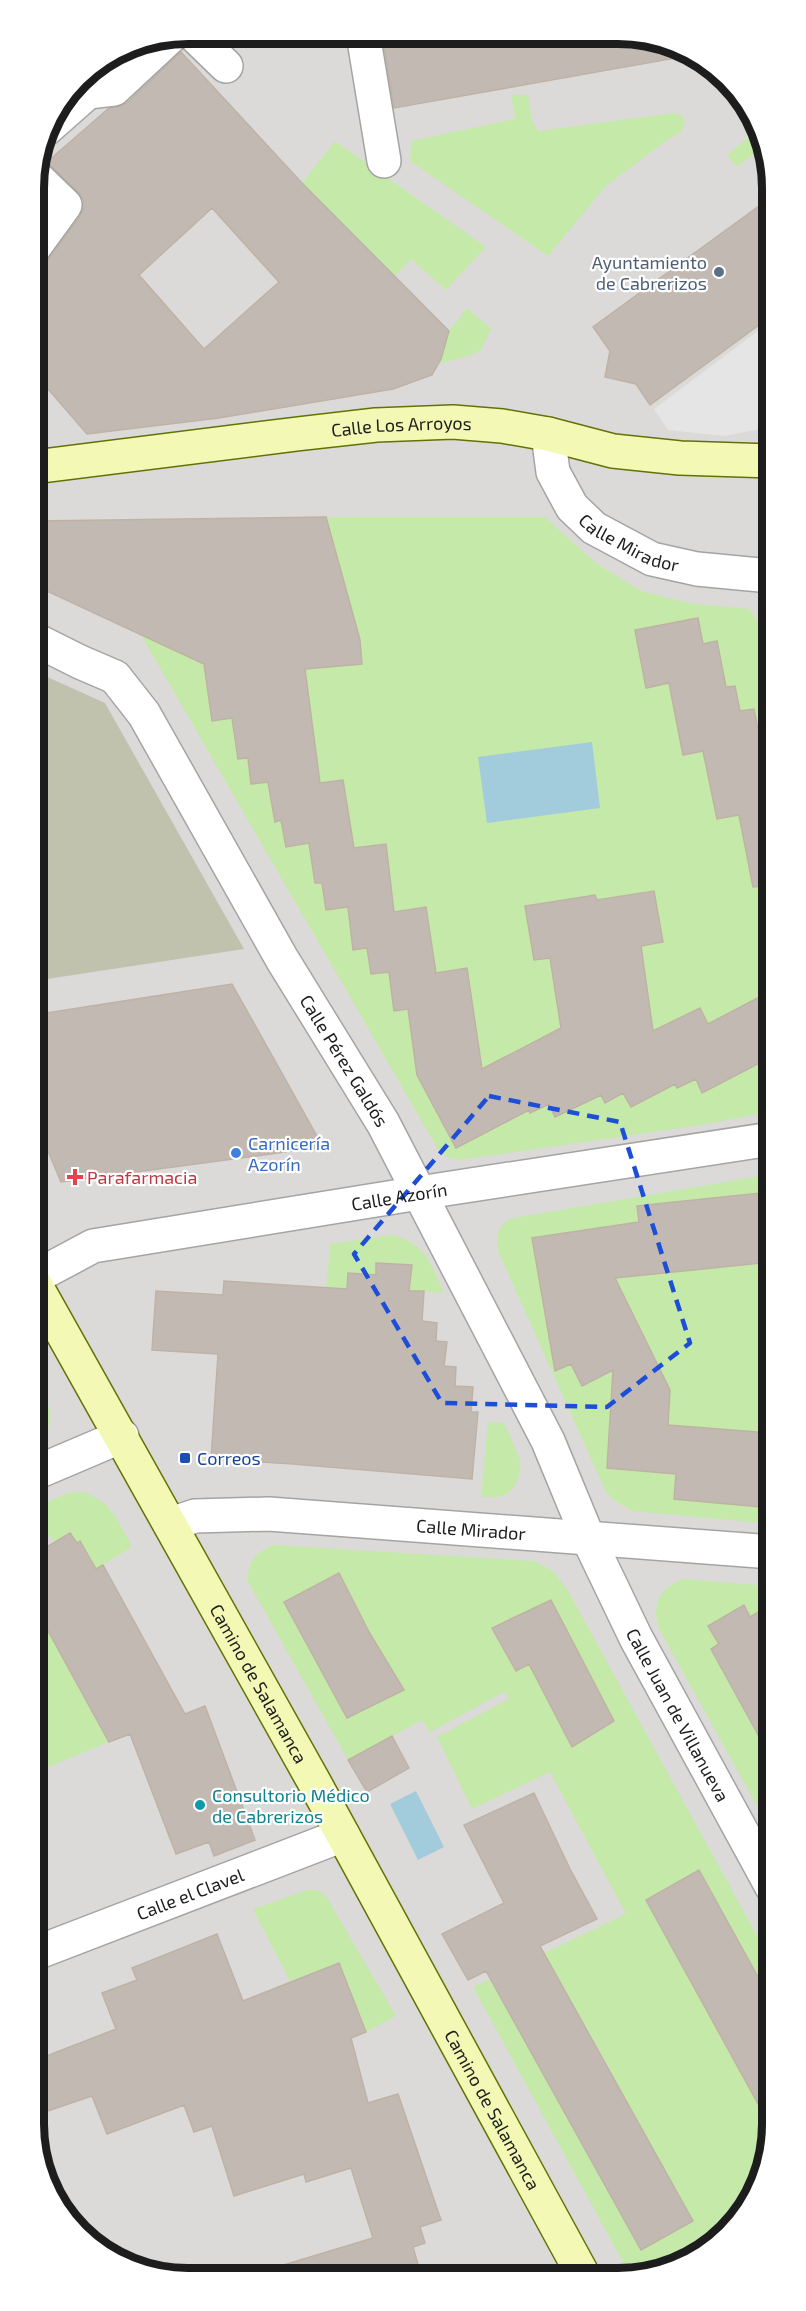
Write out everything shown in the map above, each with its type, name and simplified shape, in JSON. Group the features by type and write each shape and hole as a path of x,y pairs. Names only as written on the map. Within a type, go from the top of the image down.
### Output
{"street":[{"path":"203,44 226,66"},
{"path":"365,44 384,161"},
{"path":"86,86 114,89 160,46"},
{"path":"44,185 65,205 44,234"},
{"name":"Calle Los Arroyos","path":"44,466 376,425 453,422 502,426 548,434 613,451 680,458 762,461"},
{"name":"Calle Mirador","path":"548,434 553,472 572,507 594,528 652,559 697,569 762,575"},
{"name":"Calle Pérez Galdós","path":"44,644 115,676 144,714 282,959 383,1123 548,1441 589,1540"},
{"name":"Calle Azorín","path":"44,1272 93,1246 419,1192 762,1140"},
{"name":"Camino de Salamanca","path":"44,1300 343,1835 575,2268"},
{"path":"44,1469 122,1436"},
{"name":"Calle Mirador","path":"171,1524 195,1516 269,1514 762,1551"},
{"name":"Calle Juan de Villanueva","path":"589,1540 636,1638 762,1869"},
{"name":"Calle el Clavel","path":"44,1950 343,1835"}],"highlighted area":[{"path":"489,1096 620,1122 690,1343 607,1407 442,1403 354,1254"}],"shaded area":[{"path":"619,44 647,46 682,58 714,79 733,100 748,124 760,159 762,187 762,2133 758,2161 752,2179 727,2219 691,2248 674,2257 647,2265 619,2268 187,2268 159,2265 124,2253 100,2238 86,2225 63,2196 54,2179 46,2152 44,2124 44,178 46,159 54,132 79,92 100,73 124,58 141,51 169,45"},
{"path":"762,328 762,429 724,436 668,430 654,409"},
{"path":"44,676 105,703 244,949 44,979"}],"green space":[{"path":"511,95 528,95 532,121 538,131 674,113 682,116 685,123 680,133 664,142 606,186 548,256 410,161 411,141 515,119"},
{"path":"752,134 758,151 737,167 727,155"},
{"path":"335,141 486,247 446,290 411,259 395,276 302,183"},
{"path":"467,308 491,329 481,350 439,364 449,331"},
{"path":"326,517 545,517 597,564 641,591 693,604 750,609 762,630 762,1114 695,1126 459,1160 447,1157 439,1151 141,635 185,655 310,643 323,667 362,664 360,638"},
{"path":"762,1176 762,1523 632,1511 612,1499 605,1490 498,1251 499,1230 514,1218"},
{"path":"392,1235 420,1249 431,1264 444,1293 409,1291 412,1265 377,1262 376,1275 345,1314 324,1313 330,1244"},
{"path":"44,1392 51,1413 47,1433 44,1435"},
{"path":"488,1422 504,1423 520,1463 516,1484 509,1492 499,1497 481,1497"},
{"path":"84,1492 102,1502 114,1514 132,1547 96,1569 81,1542 77,1543 70,1533 55,1542 50,1536 44,1539 44,1503 68,1493"},
{"path":"273,1545 534,1561 553,1571 567,1589 762,1945 762,1985 762,2033 729,2052 762,2110 758,2161 748,2187 727,2219 691,2248 656,2263 626,2267 473,1987 626,1914 550,1772 472,1809 437,1737 509,1699 504,1692 430,1732 422,1720 348,1760 247,1580 249,1567 257,1554","holes":["339,1573 369,1632 403,1689 347,1718 284,1602","700,1871 762,1985 710,2015 646,1900","555,1972 610,2069 557,2099 503,2001","630,2106 693,2220 641,2250 577,2135"]},
{"path":"682,1579 762,1585 762,1815 658,1627 657,1604 663,1592"},
{"path":"44,1623 109,1742 44,1769"},
{"path":"307,1890 318,1890 326,1896 396,2016 366,2032 339,1963 290,1981 253,1909"}],"water":[{"path":"592,742 600,808 487,823 478,757"},
{"path":"416,1791 444,1847 418,1860 390,1804"}],"building":[{"path":"384,44 619,44 647,46 680,57 394,108"},
{"path":"181,52 302,183 449,331 441,359 432,375 393,389 219,418 87,434 44,385 44,263 80,216 84,207 83,199 78,192 47,162 108,109 127,103","holes":["212,208 279,282 204,349 139,275"]},
{"name":"Ayuntamiento de Cabrerizos","path":"762,204 762,323 650,405 636,384 605,377 610,351 593,327"},
{"path":"326,517 360,640 362,664 305,669 320,783 343,780 354,848 386,844 394,912 426,907 436,973 467,968 482,1069 561,1028 550,958 534,960 525,906 595,895 597,900 654,891 663,942 641,946 653,1031 700,1008 708,1024 762,996 762,1062 702,1093 696,1079 677,1088 675,1084 631,1107 623,1093 605,1103 601,1095 555,1117 549,1104 530,1113 529,1110 456,1148 417,1075 408,1009 394,1011 389,972 371,974 367,948 353,950 348,907 326,910 322,883 315,883 309,843 286,847 281,820 275,822 268,782 251,784 248,758 238,759 232,718 212,721 204,664 44,590 44,521"},
{"path":"698,618 703,644 717,641 726,687 735,686 740,711 754,709 762,750 762,886 753,887 739,815 717,819 703,751 683,755 669,683 646,688 635,630"},
{"path":"232,984 323,1147 61,1182 44,1141 44,1013"},
{"path":"762,1193 762,1263 615,1278 670,1390 668,1425 762,1432 762,1507 674,1499 676,1474 607,1468 613,1370 582,1386 571,1364 555,1371 532,1238 639,1222 637,1206"},
{"path":"376,1263 412,1265 409,1291 424,1291 422,1321 437,1323 436,1341 447,1342 444,1366 456,1367 455,1386 473,1387 471,1412 478,1412 472,1479 211,1459 218,1354 152,1350 156,1291 223,1295 224,1281 347,1289 348,1273 376,1275"},
{"path":"70,1533 77,1543 80,1541 96,1569 103,1565 185,1714 205,1706 255,1840 214,1856 209,1842 176,1854 130,1734 109,1742 44,1623 44,1549"},
{"path":"339,1573 369,1632 404,1690 347,1718 284,1602"},
{"path":"551,1600 614,1721 572,1747 529,1664 516,1671 492,1628"},
{"path":"744,1605 750,1617 762,1610 762,1742 711,1649 719,1644 708,1626"},
{"path":"392,1736 409,1768 367,1792 348,1760"},
{"path":"534,1793 597,1919 540,1946 693,2221 641,2250 486,1971 468,1980 442,1934 504,1903 464,1825"},
{"path":"699,1870 762,1984 762,2111 646,1900"},
{"path":"217,1934 243,2001 339,1963 366,2032 351,2038 368,2103 398,2094 441,2220 420,2227 425,2243 413,2247 419,2268 280,2268 280,2266 373,2238 351,2168 306,2182 304,2174 234,2196 212,2126 194,2132 184,2105 107,2134 92,2096 44,2112 44,2057 116,2029 102,1993 137,1980 132,1968"}],"place":[{"name":"Ayuntamiento de Cabrerizos","path":"719,272"},
{"name":"Carnicería Azorín","path":"236,1153"},
{"name":"Parafarmacia","path":"75,1177"},
{"name":"Correos","path":"185,1458"},
{"name":"Consultorio Médico de Cabrerizos","path":"200,1805"}]}
